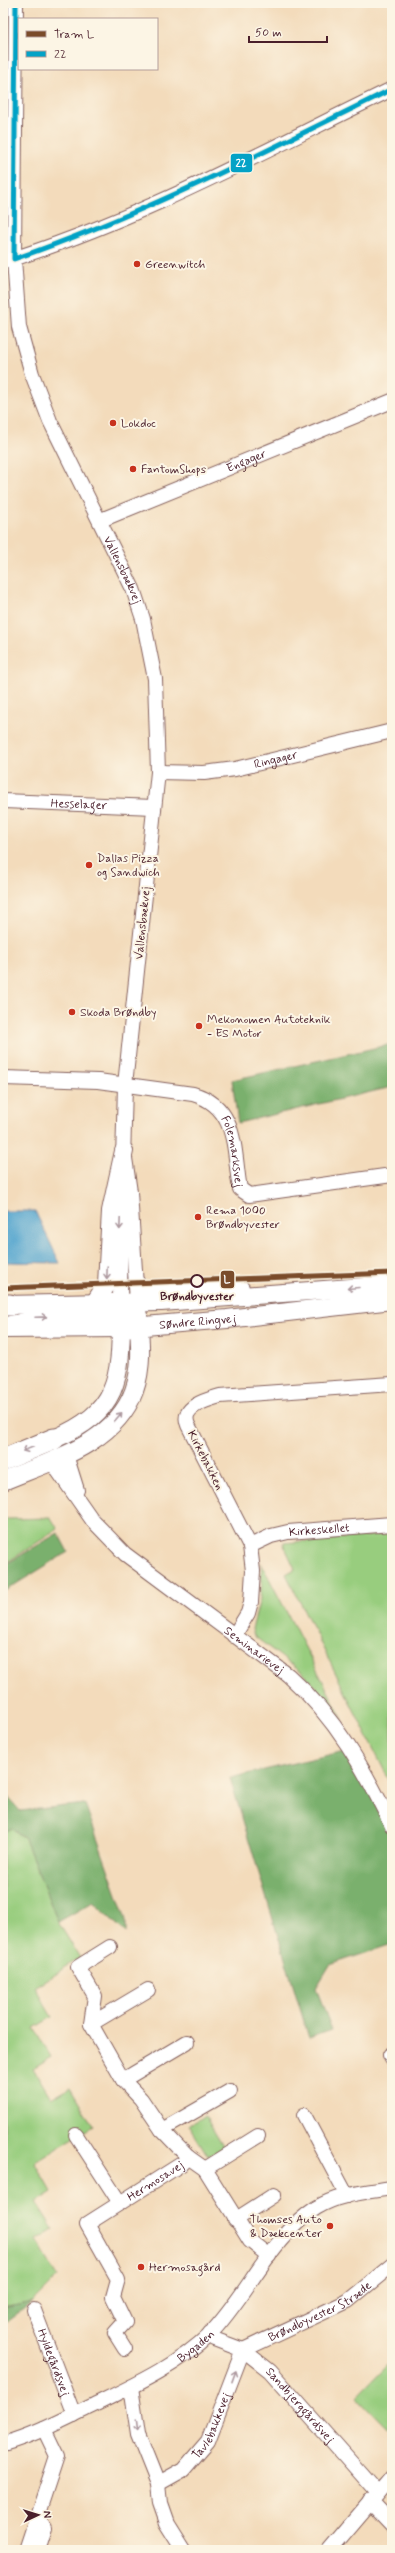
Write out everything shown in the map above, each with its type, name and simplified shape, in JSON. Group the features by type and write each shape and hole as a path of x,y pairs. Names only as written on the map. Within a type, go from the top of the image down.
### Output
{"highway":[{"path":"3,1460 57,1452"}],"main road":[{"path":"94,1304 107,1284 111,1211 124,1151"},
{"path":"3,1481 57,1452 102,1408 112,1392 119,1373 129,1314 236,1308 271,1302 304,1292 392,1285"},
{"name":"Søndre Ringvej","path":"3,1329 129,1314 227,1319 392,1300"},
{"name":"Søndre Ringvej","path":"5,1305 94,1304 129,1314"}],"street":[{"name":"Vallensbækvej","path":"16,3 8,260 19,326 32,374 50,421 101,520 133,589 144,619 156,686 158,772 125,1085 120,1252 129,1314"},
{"path":"8,260 94,230 146,208 392,89"},
{"name":"Engager","path":"101,520 392,401"},
{"name":"Ringager","path":"158,772 204,773 235,768 392,731"},
{"name":"Hesselager","path":"3,801 154,807"},
{"path":"3,1078 98,1080 125,1085"},
{"name":"Folemarksvej","path":"125,1085 193,1094 215,1104 230,1126 240,1189 249,1196 392,1175"},
{"name":"Vallensbækvej","path":"124,1151 130,1192 137,1282 129,1314"},
{"path":"137,1282 147,1292 280,1286 304,1292"},
{"path":"3,1324 33,1318 129,1314"},
{"name":"Kirkebakken","path":"234,1636 248,1613 251,1602 253,1571 250,1546 188,1425 186,1417 188,1410 206,1400 220,1396 392,1384"},
{"name":"Seminarievej","path":"57,1452 81,1504 93,1521 125,1554 288,1675 310,1695 331,1719 360,1764 392,1826"},
{"name":"Kirkeskellet","path":"250,1546 271,1536 288,1532 392,1524"},
{"path":"91,2024 95,1996 78,1967 110,1947"},
{"path":"91,2024 148,1990"},
{"name":"Hermosavej","path":"91,2024 123,2080 141,2099 162,2130 188,2157 205,2170 235,2220 250,2241 269,2256"},
{"path":"123,2080 187,2042"},
{"path":"162,2130 230,2091"},
{"path":"304,2115 346,2196"},
{"name":"Hermosavej","path":"76,2135 120,2203"},
{"path":"205,2170 258,2136"},
{"name":"Hermosavej","path":"126,2349 115,2333 125,2322 113,2297 118,2279 87,2224 183,2163 188,2157"},
{"name":"Bygaden","path":"3,2444 44,2429 74,2415 131,2387 182,2358 209,2334 234,2307 269,2256 294,2226 316,2208 346,2196 392,2188"},
{"path":"235,2220 274,2195"},
{"name":"Brøndbyvester Stræde","path":"243,2350 348,2301 392,2265"},
{"name":"Hyldegårdsvej","path":"34,2310 74,2415"},
{"name":"Sandbjerggårdsvej","path":"209,2334 214,2338 243,2350 270,2371 374,2498 392,2525"},
{"name":"Tavlebakkevej","path":"158,2484 181,2472 208,2441 243,2350"},
{"path":"131,2387 138,2434 158,2484 160,2503 166,2523 184,2550"},
{"path":"26,2550 57,2456 44,2429"},
{"path":"330,2550 392,2477"},
{"path":"37,2517 45,2528 38,2550"}],"green space":[{"path":"392,1044 392,1087 238,1123 232,1080"},
{"path":"51,1518 58,1529 3,1565 3,1522 7,1519"},
{"path":"58,1533 68,1552 3,1592 3,1566"},
{"path":"392,1534 392,1786 286,1574 295,1569 283,1543"},
{"path":"261,1563 343,1720 305,1675 254,1636 252,1629 260,1599 262,1582"},
{"path":"345,1751 373,1796 392,1837 392,1944 330,1965 316,1988 332,2030 309,2038 230,1778"},
{"path":"3,1791 20,1811 85,1804 126,1920 126,1933 93,1902 58,1922 25,1839 12,1828 3,1833"},
{"path":"12,1828 25,1839 58,1922 80,1958 34,1987 52,2017 34,2028 51,2057 33,2068 51,2098 70,2087 93,2126 35,2162 52,2192 36,2202 53,2229 36,2240 58,2277 33,2302 3,2308 3,1833"},
{"path":"205,2116 224,2148 208,2156 189,2125"},
{"path":"33,2302 3,2324 3,2308"},
{"path":"392,2361 392,2433 357,2397"}],"water":[{"path":"3,1211 35,1211 60,1263 3,1262"}],"tram line":[{"name":"L","path":"3,1288 392,1273"}],"transit line":[{"name":"22","path":"16,3 14,259 63,241 158,202 252,158 392,89"}],"place":[{"name":"Greenwitch","path":"137,264"},
{"name":"Lokdoc","path":"113,423"},
{"name":"FantomShops","path":"133,469"},
{"name":"Dallas Pizza og Sandwich","path":"89,865"},
{"name":"Skoda Brøndby","path":"72,1012"},
{"name":"Mekonomen Autoteknik - ES Motor","path":"199,1026"},
{"name":"Rema 1000 Brøndbyvester","path":"198,1217"},
{"name":"Brøndbyvester","path":"197,1281"},
{"name":"Thomses Auto & Dækcenter","path":"330,2226"},
{"name":"Hermosagård","path":"141,2267"}]}
